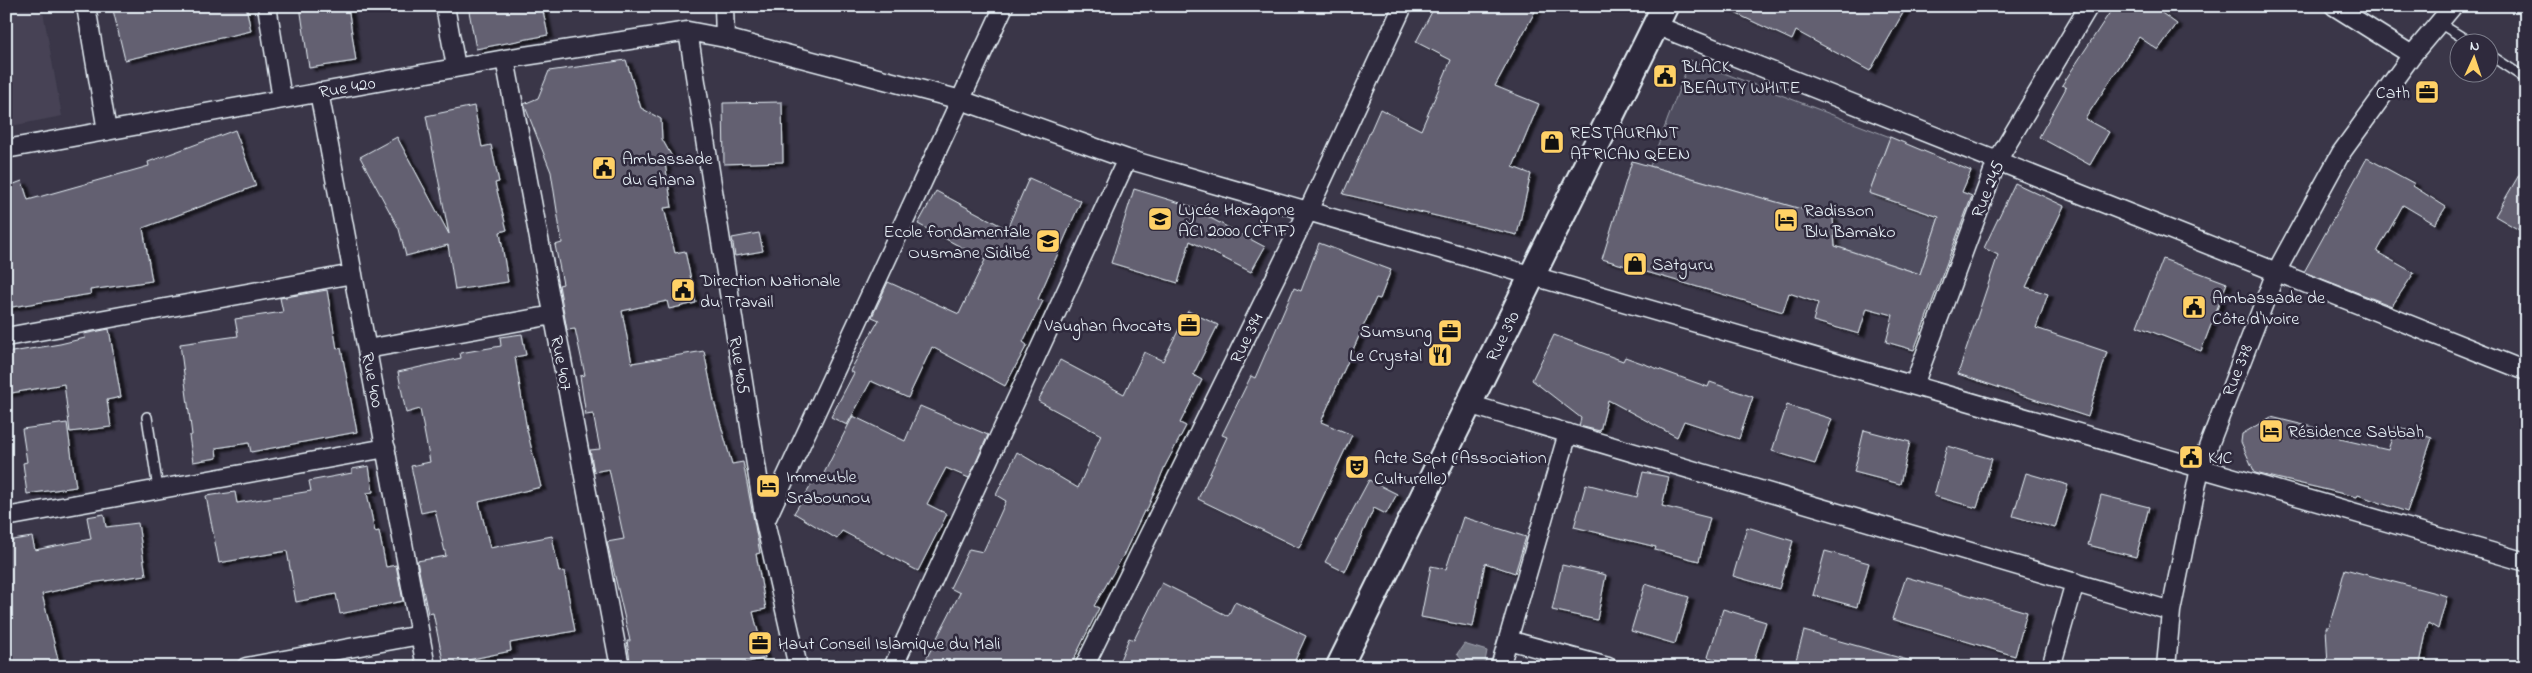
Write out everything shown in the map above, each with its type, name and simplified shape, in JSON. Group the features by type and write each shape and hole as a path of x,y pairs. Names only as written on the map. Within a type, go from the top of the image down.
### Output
{"street":[{"path":"86,6 107,131"},
{"path":"267,6 282,99"},
{"path":"445,6 456,68"},
{"path":"724,6 725,38"},
{"path":"765,522 1004,6"},
{"name":"Rue 394","path":"1084,667 1308,211 1403,6"},
{"name":"Rue 245","path":"1914,386 1997,161 2088,6"},
{"path":"2334,6 2412,55"},
{"name":"Rue 378","path":"2166,667 2171,610 2200,468 2276,272 2342,153 2412,55 2453,6"},
{"path":"1660,16 1997,161 2526,372"},
{"name":"Rue 390","path":"1339,667 1660,16"},
{"name":"Rue 420","path":"6,149 505,59 688,31 725,38 961,100 1127,159 2526,562"},
{"name":"Rue 405","path":"688,31 765,522 798,667"},
{"name":"Rue 407","path":"505,59 620,667"},
{"name":"Rue 400","path":"320,92 426,667"},
{"path":"893,667 1127,159"},
{"path":"6,337 353,274"},
{"path":"367,349 553,314"},
{"path":"1468,404 2171,610"},
{"path":"1500,667 1568,434"},
{"path":"6,517 386,448"},
{"path":"2051,667 2075,582"},
{"path":"251,666 420,635"},
{"path":"1508,640 1608,667"}],"lane":[{"path":"2439,23 2454,32"},
{"path":"2500,62 2526,79"},
{"path":"147,417 158,490"}],"shaded area":[{"path":"6,6 42,6 62,116 6,127"},
{"path":"1690,60 1890,137 1869,193 1939,217 1920,274 1835,246 1832,218 1650,166"}],"water":[{"path":"1464,644 1487,651 1484,667 1462,660 1457,654"}],"building":[{"path":"129,6 246,6 251,31 125,60 113,10"},
{"path":"300,6 348,6 356,61 309,68"},
{"path":"468,6 542,6 548,35 476,49"},
{"path":"1435,6 1538,6 1495,86 1539,104 1513,167 1531,174 1517,235 1343,194 1380,109 1421,130 1451,60 1416,42"},
{"path":"1720,6 1907,6 1870,71 1796,31 1792,40"},
{"path":"2114,6 2152,6 2177,24 2158,50 2139,37 2085,119 2109,132 2090,165 2039,137 2066,88 2062,85"},
{"path":"626,60 641,108 661,119 662,139 675,162 665,163 672,207 664,208 675,253 685,251 696,303 669,309 667,301 622,311 632,363 704,351 714,401 732,464 743,462 760,553 756,554 766,609 753,612 765,658 729,667 631,667 627,641 630,641 607,542 624,539 609,469 594,472 590,450 600,449 593,414 586,415 580,376 585,375 575,329 567,330 559,285 563,284 555,245 562,243 551,172 524,104 538,98 549,71"},
{"path":"782,102 783,162 724,164 723,103"},
{"path":"474,106 482,147 491,145 499,182 495,183 507,230 500,232 508,282 455,290 448,245 406,256 399,229 360,157 397,137 449,234 426,116"},
{"path":"235,130 256,186 143,228 152,281 90,290 91,294 6,308 6,187 22,181 28,200 149,166 148,162"},
{"path":"1890,137 1971,171 1962,192 1972,196 1914,350 1886,342 1893,315 1867,308 1859,334 1813,321 1818,303 1789,293 1783,312 1602,259 1632,161 1833,218 1835,246 1920,274 1939,217 1869,193"},
{"path":"2367,158 2415,184 2413,186 2446,207 2435,224 2403,205 2377,252 2414,273 2392,306 2304,272"},
{"path":"2526,163 2526,234 2495,216"},
{"path":"1029,178 1081,201 1038,299 1043,301 1023,342 1027,345 1005,386 932,347 908,398 871,381 847,425 831,417 854,373 850,371 879,320 872,317 888,282 959,314 985,260 918,224 936,191 1007,229"},
{"path":"2015,183 2064,206 2026,287 2048,294 2036,328 2107,352 2088,417 1958,374 1998,255 1984,248"},
{"path":"1134,189 1200,209 1199,212 1265,247 1251,272 1190,241 1178,283 1111,263"},
{"path":"759,233 763,251 735,256 732,238"},
{"path":"1319,243 1391,270 1380,299 1376,298 1321,422 1352,435 1299,548 1198,499 1227,437 1222,435 1251,376 1255,378 1294,288 1301,291"},
{"path":"2163,259 2227,283 2201,351 2137,326"},
{"path":"327,290 337,349 341,348 357,432 251,452 249,443 216,448 217,458 193,462 189,436 192,435 180,344 238,336 235,319 283,312 280,298"},
{"path":"1188,311 1218,325 1193,375 1202,380 1180,423 1186,426 1165,466 1146,512 1144,511 1123,556 1094,606 1099,608 1070,667 922,667 960,593 950,588 969,549 983,552 1006,501 996,495 1017,452 1078,488 1101,435 1038,401 1060,360 1124,394 1144,352 1163,361"},
{"path":"109,329 121,397 107,400 111,427 70,432 64,384 6,394 6,353 60,344 85,338 84,334"},
{"path":"522,334 526,355 515,357 527,430 541,487 479,502 490,548 552,536 559,572 564,571 575,631 510,643 511,651 444,665 433,613 428,614 417,561 446,556 435,510 421,513 411,466 430,462 420,409 406,413 398,372 461,358 460,353 501,346 500,337"},
{"path":"1554,335 1623,361 1625,357 1708,387 1710,382 1753,397 1739,439 1684,421 1677,437 1608,400 1600,431 1579,426 1581,418 1532,380"},
{"path":"1787,405 1832,419 1815,464 1772,451"},
{"path":"920,406 988,435 969,478 946,468 927,504 947,514 918,571 842,531 837,539 794,513 817,476 821,479 853,416 905,441"},
{"path":"2271,417 2341,434 2340,439 2388,450 2396,426 2432,438 2407,512 2358,495 2357,497 2255,473 2241,442 2242,434"},
{"path":"67,423 76,487 27,494 23,463 27,462 22,429"},
{"path":"1864,430 1910,442 1900,484 1854,472"},
{"path":"1947,446 1992,459 1977,508 1934,496"},
{"path":"369,466 373,492 367,493 375,532 379,531 386,567 396,565 403,601 340,614 336,594 296,602 287,551 219,563 206,496 235,492 237,503 311,491 309,481 352,473 352,469"},
{"path":"1643,472 1669,477 1662,506 1710,518 1699,561 1655,550 1656,547 1574,527 1586,484 1637,497"},
{"path":"2026,473 2068,485 2055,528 2013,516"},
{"path":"1369,480 1397,494 1386,514 1374,508 1345,572 1325,562"},
{"path":"2101,495 2149,507 2136,557 2088,545"},
{"path":"104,514 106,527 138,523 146,575 91,583 42,594 60,667 6,667 6,541 32,537 35,550 91,539 87,517"},
{"path":"1463,517 1526,537 1515,573 1485,563 1473,627 1421,617 1431,566 1446,569"},
{"path":"1747,527 1793,541 1779,589 1733,576"},
{"path":"1825,551 1869,563 1857,607 1813,595"},
{"path":"1562,565 1606,575 1597,620 1552,610"},
{"path":"2345,569 2447,596 2438,629 2428,623 2420,664 2328,667 2326,627 2329,627"},
{"path":"1906,577 2027,612 2015,656 1892,619"},
{"path":"1162,583 1228,616 1235,602 1306,636 1292,667 1117,667 1129,638 1134,640"},
{"path":"1645,584 1689,597 1675,644 1631,631"},
{"path":"1723,609 1766,622 1752,667 1742,667 1708,657"},
{"path":"1804,631 1911,661 1910,667 1794,667"}],"place":[{"name":"BLACK BEAUTY WHITE","path":"1665,76"},
{"name":"Cath","path":"2427,92"},
{"name":"RESTAURANT AFRICAN QEEN","path":"1552,142"},
{"name":"Ambassade du Ghana","path":"604,168"},
{"name":"Lycée Hexagone ACI 2000 (CFIF)","path":"1160,219"},
{"name":"Radisson Blu Bamako","path":"1786,220"},
{"name":"Ecole fondamentale Ousmane Sidibé","path":"1048,241"},
{"name":"Satguru","path":"1635,264"},
{"name":"Direction Nationale du Travail","path":"683,290"},
{"name":"Ambassade de Côte d'Ivoire","path":"2194,307"},
{"name":"Vaughan Avocats","path":"1189,325"},
{"name":"Sumsung","path":"1450,331"},
{"name":"Le Crystal","path":"1440,355"},
{"name":"Résidence Sabbah","path":"2271,431"},
{"name":"K1C","path":"2191,457"},
{"name":"Acte Sept (Association Culturelle)","path":"1357,467"},
{"name":"Immeuble Srabounou","path":"768,486"},
{"name":"Haut Conseil Islamique du Mali","path":"760,643"}]}
